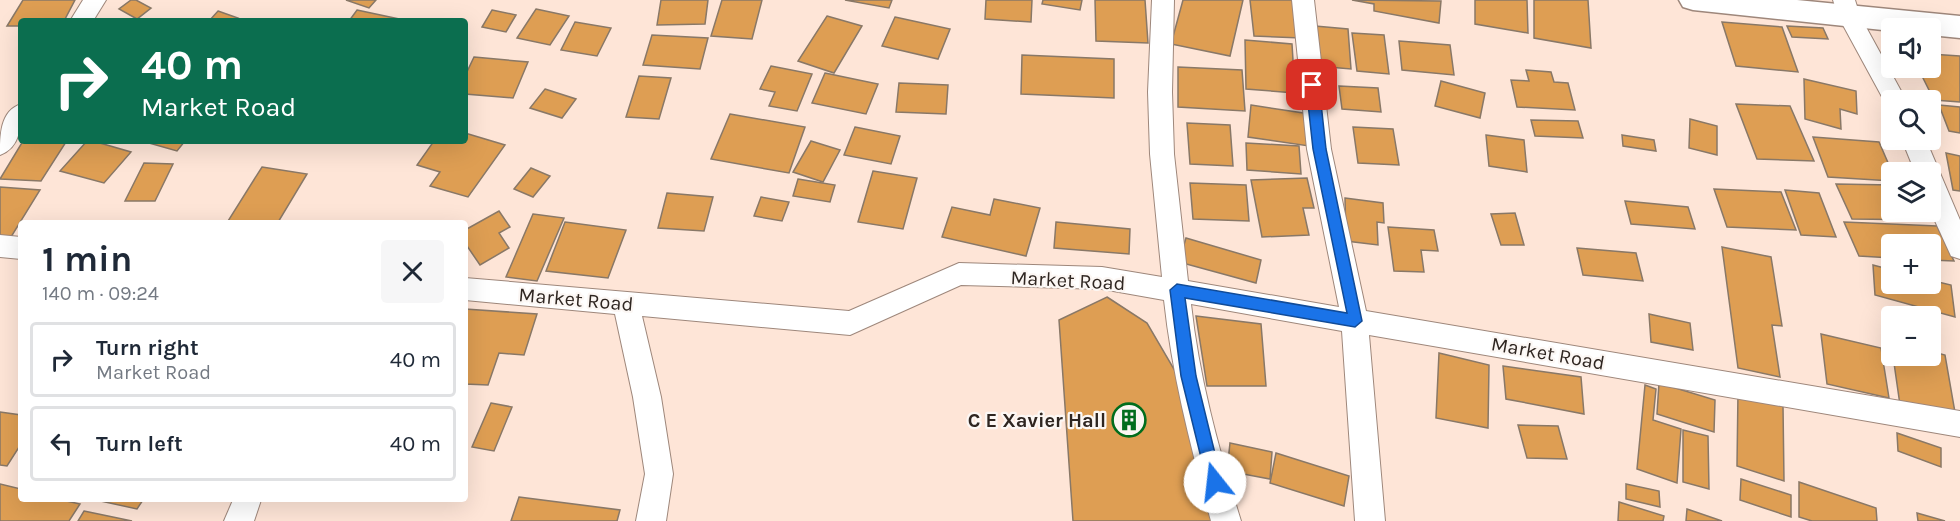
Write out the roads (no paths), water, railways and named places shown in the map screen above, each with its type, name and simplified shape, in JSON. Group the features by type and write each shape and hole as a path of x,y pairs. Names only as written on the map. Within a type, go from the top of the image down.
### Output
{"main road":[{"path":"1693,0 1846,8 1960,27"}],"street":[{"path":"83,18 95,0"},
{"path":"1163,0 1160,92 1162,154 1177,290 1188,376 1203,442 1226,521"},
{"path":"1303,0 1319,149 1355,321 1370,521"},
{"path":"1846,8 1890,90"},
{"path":"0,145 18,118"},
{"path":"1941,206 1960,248"},
{"path":"0,246 18,248"},
{"name":"Market Road","path":"468,289 850,323 959,274 1102,278 1960,423"},
{"path":"626,304 647,397 659,474 651,521"},
{"path":"239,521 246,502"}],"place":[{"name":"C E Xavier Hall","path":"1129,420"}]}
